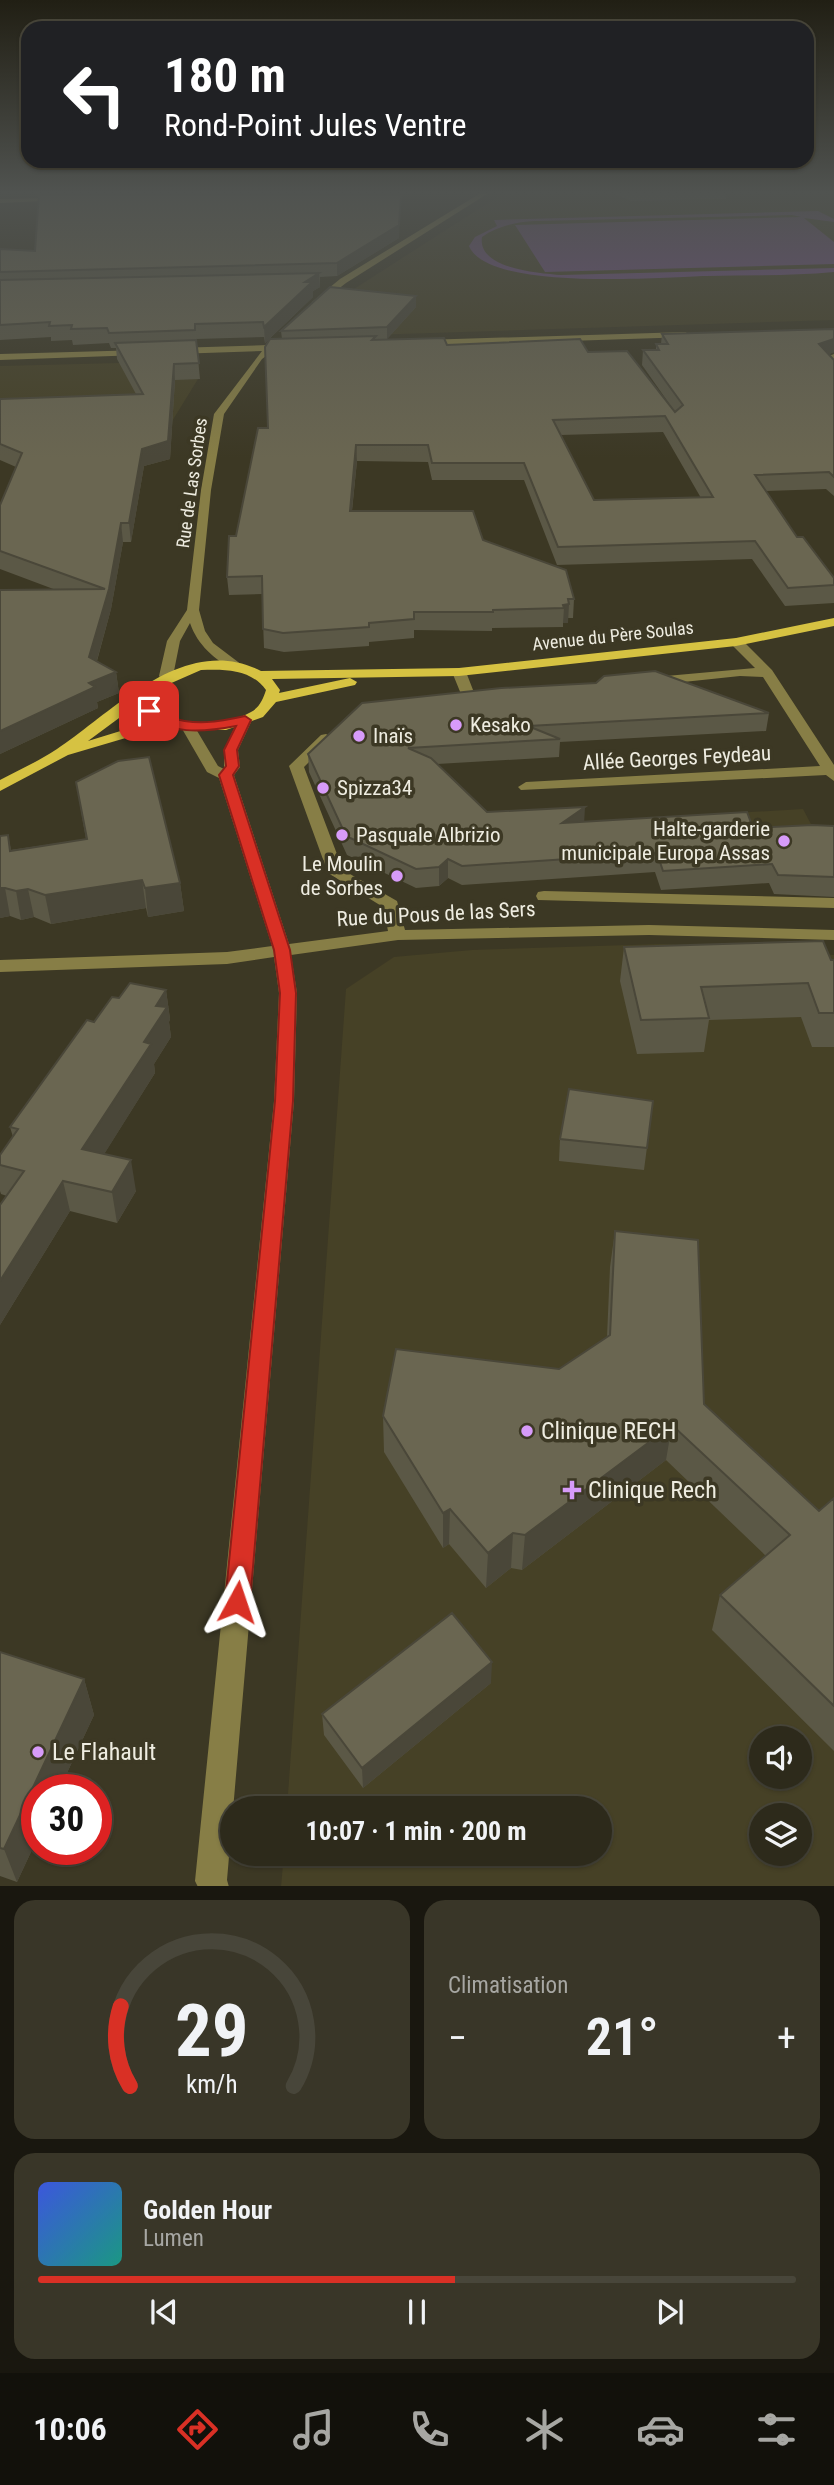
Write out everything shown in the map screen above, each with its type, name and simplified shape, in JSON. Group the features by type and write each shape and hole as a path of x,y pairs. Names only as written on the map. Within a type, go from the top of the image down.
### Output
{"main road":[{"name":"Avenue du Père Soulas","path":"166,676 201,666 239,668 259,675 459,672 736,642 834,622"},
{"path":"60,754 127,733 182,726 217,726 245,720 267,707 272,699 273,690 259,675"},
{"name":"Avenue du Père Soulas","path":"272,699 314,688 394,675"},
{"path":"0,786 60,754 166,676"},
{"path":"147,691 145,701 149,711 182,726"}],"street":[{"path":"310,306 342,282"},
{"path":"411,343 699,334"},
{"name":"Rue de Las Sorbes","path":"239,668 209,649 196,625 193,610 206,491 219,414 259,357 283,337"},
{"path":"604,337 619,352"},
{"path":"162,352 295,347"},
{"path":"0,356 148,352"},
{"path":"834,357 823,360 834,372"},
{"name":"Rue de Las Sorbes","path":"166,676 173,639 193,610"},
{"path":"736,642 767,673 832,773"},
{"path":"435,704 462,701 468,695 459,672"},
{"path":"634,684 740,672 767,673"},
{"path":"226,775 233,766 230,750 245,720"},
{"path":"182,726 212,769 226,775 282,950 288,993 284,1101 211,1885"},
{"path":"335,730 296,766 336,873 391,905 398,934"},
{"name":"Allée Georges Feydeau","path":"526,787 832,773"},
{"path":"544,895 834,902"},
{"name":"Rue du Pous de las Sers","path":"0,966 146,963 228,958 398,934 649,930 834,935"}],"shaded area":[{"path":"365,282 834,282 834,320 338,336 329,311"},
{"path":"199,361 198,379 166,431 0,431 0,366"},
{"name":"Halte-garderie municipale Europa Assas","path":"803,809 831,862 758,866 734,813"},
{"name":"Clinique Rech","path":"662,944 834,955 834,1886 281,1886 283,1866 612,1866 612,1796 288,1796 346,989 394,957 472,950"}],"building":[{"path":"0,282 312,282 264,327 263,322 195,324 195,330 109,333 107,328 71,329 72,325 49,326 50,322 0,325"},
{"path":"330,287 416,296 387,327 281,331"},
{"path":"834,329 834,339 819,344 834,360 834,477 829,472 755,475 797,537 803,537 834,578 834,585 788,588 755,541 558,547 524,463 432,463 428,445 356,445 350,511 473,511 483,540 566,570 574,599 568,599 569,604 563,605 564,608 493,612 414,612 414,619 369,623 369,627 283,633 263,629 262,576 227,577 229,536 236,536 258,428 268,428 265,347 270,339 376,336 372,340 444,338 447,345 580,339 588,352 627,351 675,412 683,405 643,350 659,350 656,344 668,344 662,334","holes":["665,416 713,497 594,500 553,420"]},
{"path":"196,340 199,363 174,364 168,441 142,449 129,523 121,523 109,589 89,657 116,672 89,683 95,687 0,731 0,590 105,589 0,551 0,505 22,453 0,444 0,399 143,394 115,343"},
{"path":"655,671 769,713 528,726 560,739 408,748 431,758 487,812 585,807 562,823 747,812 753,828 834,826 834,877 778,875 772,864 663,871 657,853 462,866 448,859 439,867 416,869 346,836 308,754 362,703 501,688 596,683 604,676"},
{"path":"149,757 180,883 145,888 142,880 45,895 28,889 16,891 0,888 0,836 8,835 10,851 87,839 76,782 118,761"},
{"path":"823,941 831,960 834,960 834,1013 819,1013 808,983 701,987 709,1018 641,1020 624,947"},
{"path":"130,983 166,990 156,1006 167,1007 144,1042 151,1044 82,1149 131,1160 112,1192 63,1181 0,1281 0,1205 24,1171 0,1165 0,1155 18,1129 10,1127 87,1020 94,1022 112,997 119,998"},
{"path":"569,1089 653,1101 647,1148 560,1139"},
{"path":"615,1231 698,1240 704,1404 819,1511 834,1498 834,1706 720,1595 790,1535 672,1425 525,1535 513,1533 488,1553 450,1509 443,1513 383,1416 396,1349 559,1369 610,1335"},
{"path":"452,1613 492,1662 362,1768 322,1714"},
{"path":"0,1652 84,1679 39,1774 21,1774 21,1813 4,1849 0,1848"}],"place":[{"name":"Kesako","path":"456,725"},
{"name":"Inaïs","path":"359,736"},
{"name":"Spizza34","path":"323,788"},
{"name":"Pasquale Albrizio","path":"342,835"},
{"name":"Halte-garderie municipale Europa Assas","path":"784,841"},
{"name":"Le Moulin de Sorbes","path":"397,876"},
{"name":"Clinique RECH","path":"527,1431"},
{"name":"Clinique Rech","path":"572,1490"},
{"name":"Le Flahault","path":"38,1752"}],"route":[{"path":"149,711 160,719 188,727 227,725 245,720 230,750 233,766 226,775 282,950 288,993 284,1101 237,1602"}]}
